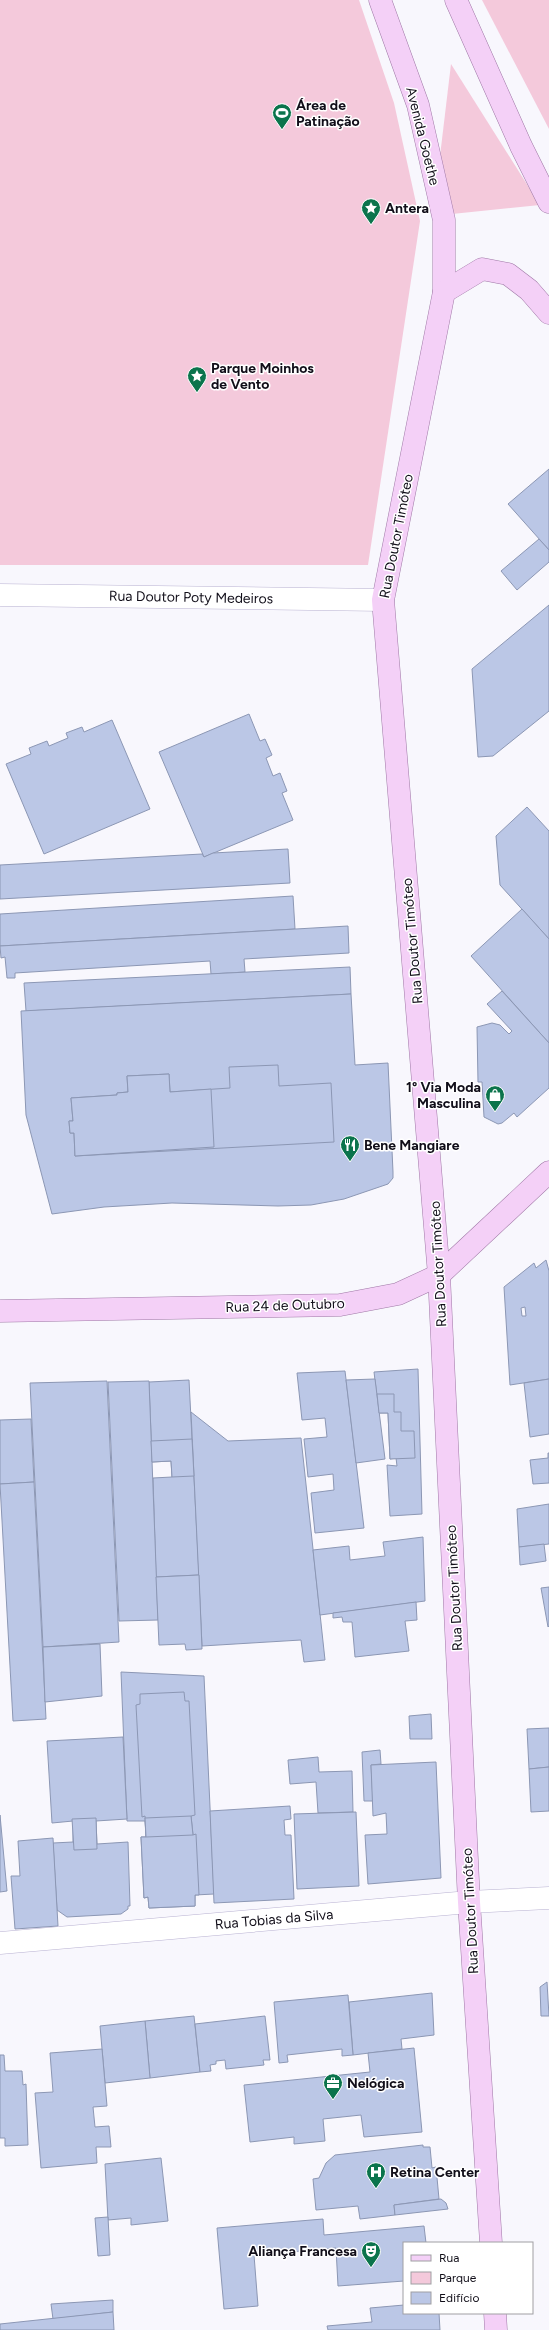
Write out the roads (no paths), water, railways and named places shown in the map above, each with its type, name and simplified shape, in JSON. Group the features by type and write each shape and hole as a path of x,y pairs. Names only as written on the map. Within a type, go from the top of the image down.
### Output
{"main road":[{"name":"Avenida Goethe","path":"380,0 418,104 444,220 444,292"},
{"path":"456,0 521,146 549,202"},
{"path":"444,292 482,269 508,274 529,290 549,313"},
{"name":"Rua Doutor Timóteo","path":"444,292 383,600 439,1275 469,1902 491,2242"},
{"name":"Rua 24 de Outubro","path":"0,1311 340,1305 398,1294 439,1275 549,1172"},
{"path":"495,2314 496,2330"}],"street":[{"name":"Rua Doutor Poty Medeiros","path":"0,596 383,600"},
{"name":"Rua Tobias da Silva","path":"0,1943 469,1902 549,1898"}],"place":[{"name":"Área de Patinação","path":"282,130"},
{"name":"Antera","path":"371,225"},
{"name":"Parque Moinhos de Vento","path":"197,393"},
{"name":"1° Via Moda Masculina","path":"495,1112"},
{"name":"Bene Mangiare","path":"350,1162"},
{"name":"Nelógica","path":"333,2100"},
{"name":"Retina Center","path":"376,2189"},
{"name":"Aliança Francesa","path":"371,2268"}]}
